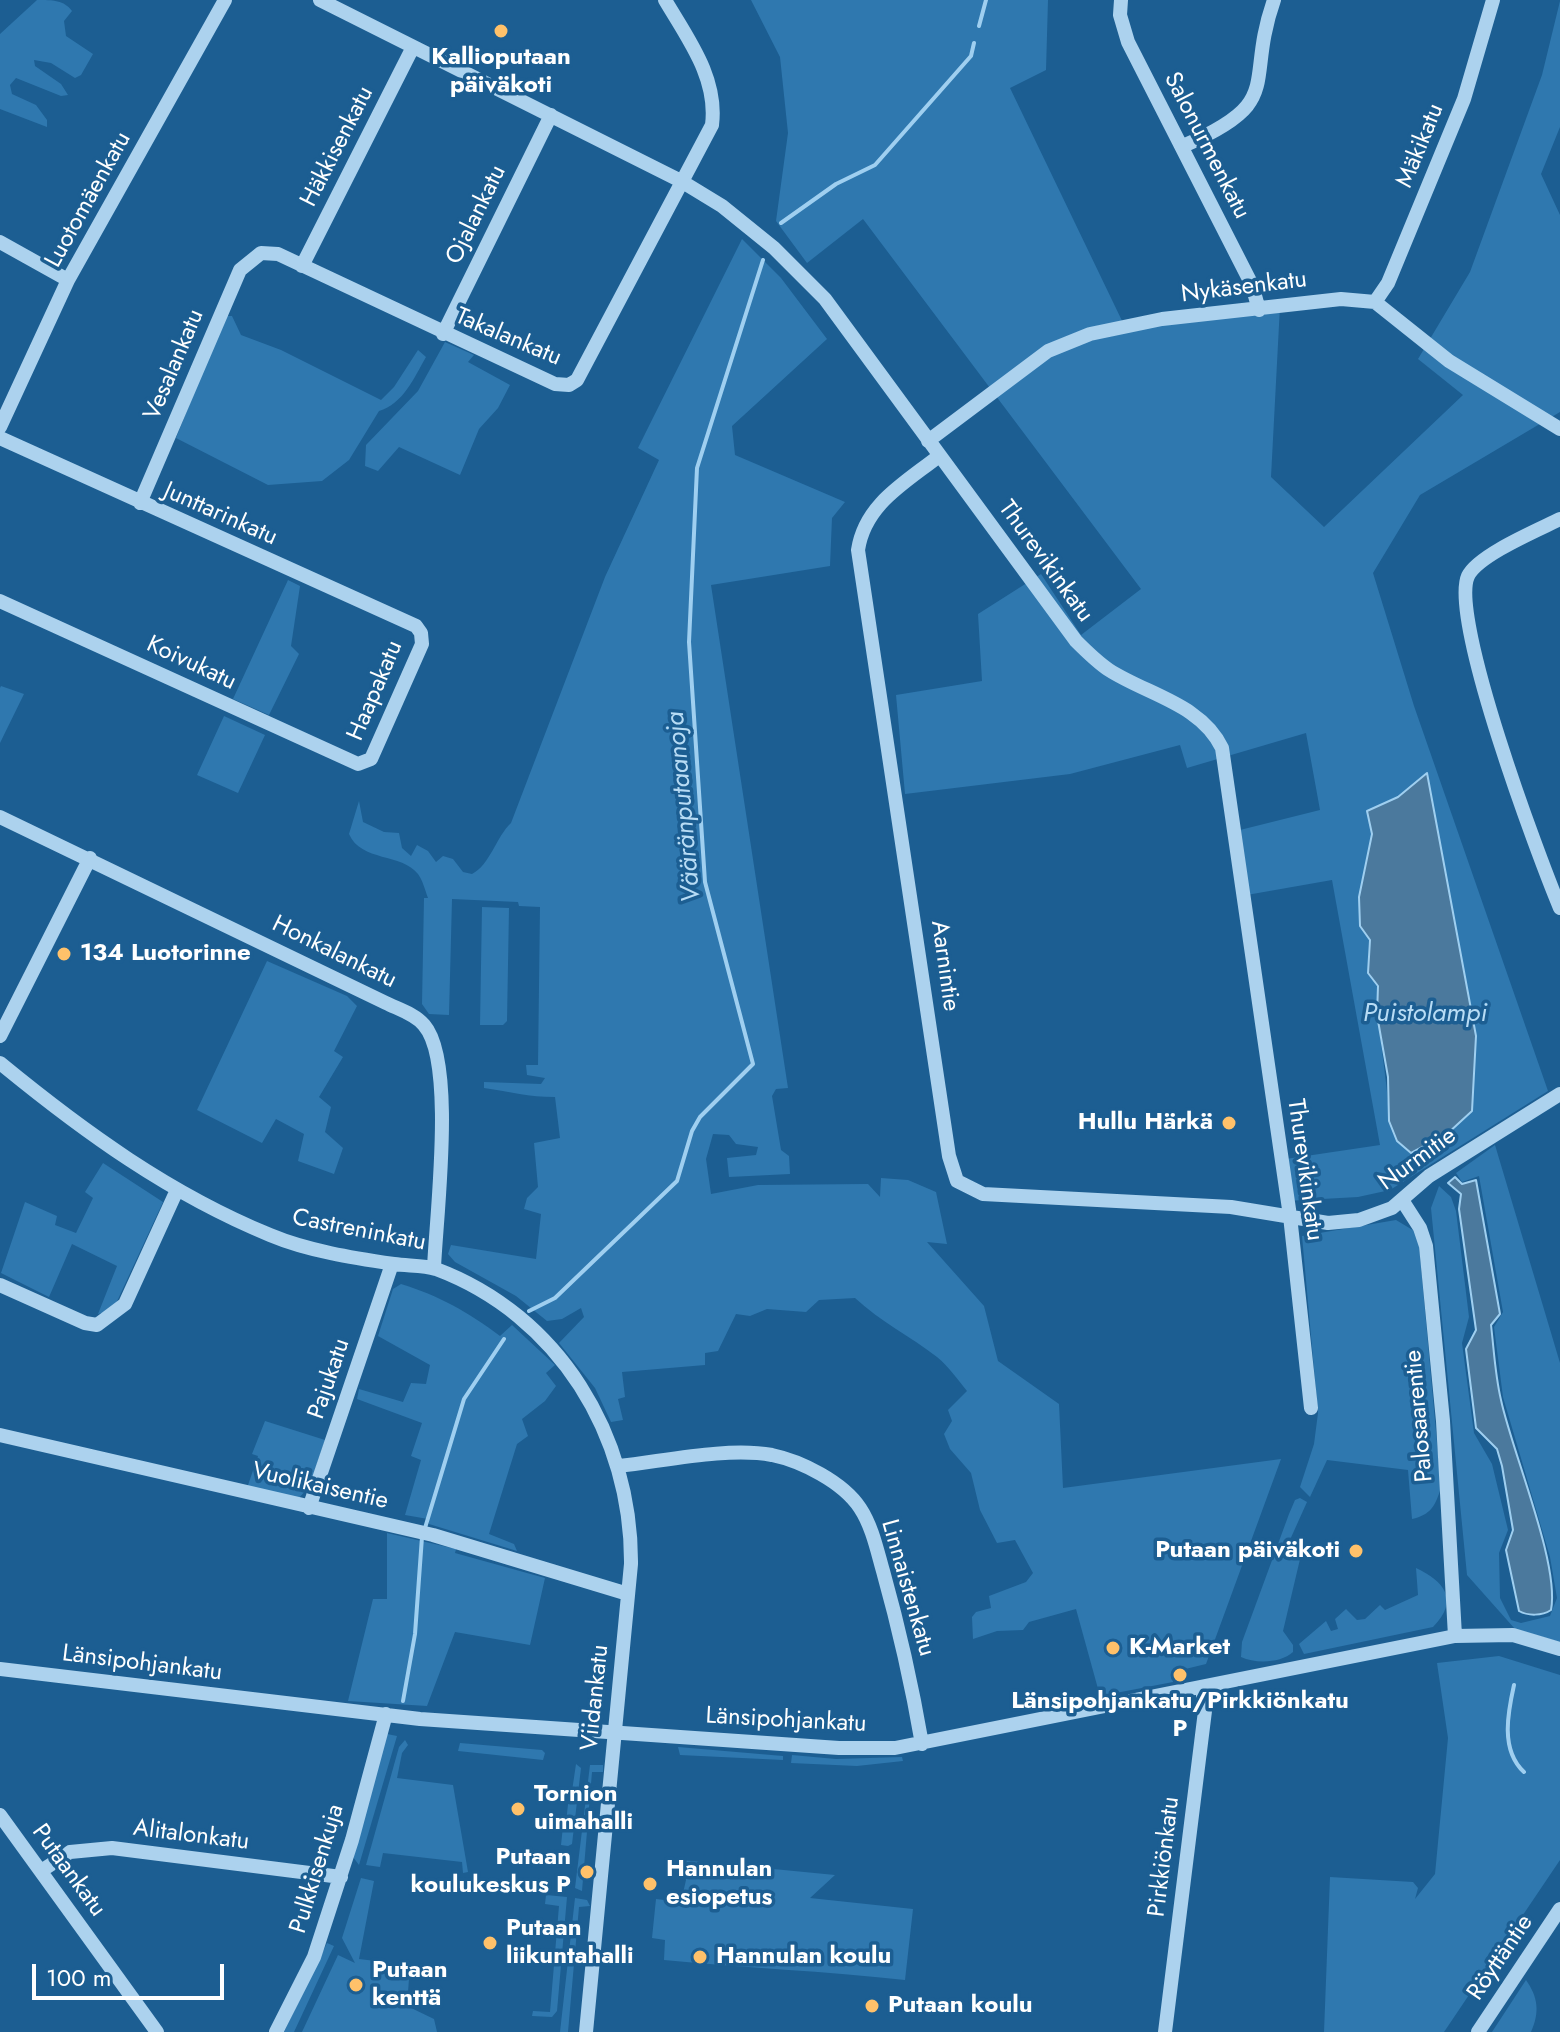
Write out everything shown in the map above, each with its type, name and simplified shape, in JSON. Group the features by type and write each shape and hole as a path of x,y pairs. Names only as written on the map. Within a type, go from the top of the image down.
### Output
{"street":[{"name":"Luotomäenkatu","path":"0,427 68,280 225,0"},
{"name":"Thurevikinkatu","path":"320,0 343,5 413,47 681,181 722,206 795,267 825,299 1085,650 1109,670 1198,716 1213,729 1222,748 1290,1216 1311,1408"},
{"path":"665,0 709,81 715,104 712,125 681,181"},
{"name":"Salonurmenkatu","path":"1121,0 1120,15 1128,42 1252,285 1259,310"},
{"path":"1183,146 1226,127 1251,101 1257,91 1274,0"},
{"name":"Mäkikatu","path":"1375,302 1388,283 1464,99 1493,0"},
{"name":"Häkkisenkatu","path":"302,266 413,47"},
{"name":"Ojalankatu","path":"443,334 551,115"},
{"name":"Takalankatu","path":"261,253 278,254 443,334 555,384 569,385 577,380 681,181"},
{"path":"0,242 68,280"},
{"name":"Vesalankatu","path":"140,503 240,270 261,253"},
{"name":"Nykäsenkatu","path":"928,441 1048,351 1090,334 1162,319 1341,299 1375,302"},
{"path":"1375,302 1449,361 1560,429"},
{"name":"Junttarinkatu","path":"0,438 416,626 421,633"},
{"name":"Aarnintie","path":"939,456 877,505 864,523 858,550 949,1156 957,1181 983,1194 1231,1207 1290,1216"},
{"path":"1560,519 1479,563 1469,575 1464,591 1476,661 1525,820 1560,908"},
{"name":"Koivukatu","path":"0,601 341,757 364,763"},
{"name":"Haapakatu","path":"364,763 371,759 422,644 421,633"},
{"name":"Honkalankatu","path":"0,817 90,858 424,1024 435,1047 442,1097 434,1268"},
{"path":"0,1036 90,858"},
{"name":"Castreninkatu","path":"0,1063 111,1151 177,1190 273,1236 392,1264 434,1268 509,1311 550,1346 584,1389 619,1466"},
{"name":"Nurmitie","path":"1290,1216 1328,1223 1359,1220 1392,1208 1429,1176 1559,1097"},
{"path":"0,1285 85,1323 97,1325 125,1304 177,1190"},
{"name":"Palosaarentie","path":"1402,1200 1420,1228 1426,1246 1443,1421 1455,1636"},
{"name":"Pajukatu","path":"309,1508 392,1264"},
{"name":"Vuolikaisentie","path":"0,1435 433,1535 628,1594"},
{"name":"Linnaistenkatu","path":"619,1466 729,1455 771,1455 826,1478 850,1496 861,1509 873,1536 890,1595 922,1744"},
{"name":"Viidankatu","path":"586,2032 628,1594 631,1529 619,1466"},
{"name":"Länsipohjankatu","path":"0,1669 386,1714 615,1734 839,1748 922,1744 1455,1636 1494,1633 1560,1649"},
{"name":"Pirkkiönkatu","path":"1165,2032 1205,1711 1202,1687"},
{"name":"Pulkkisenkuja","path":"276,2032 314,1957 341,1877 386,1714"},
{"name":"Putaankatu","path":"0,1815 157,2032"},
{"name":"Alitalonkatu","path":"41,1871 70,1852 112,1848 341,1877"},
{"name":"Röyttäntie","path":"1478,2032 1560,1909"}],"shaded area":[{"path":"37,0 58,1 69,7 72,11 64,21 66,36 93,54 81,75 75,78 51,63 34,60 35,66 61,84 68,95 61,96 16,78 10,85 12,94 36,105 47,120 47,127 0,109 0,34"},
{"path":"751,0 1048,0 1046,70 1010,88 1125,327 1280,306 1271,477 1324,527 1463,395 1418,359 1470,272 1542,75 1560,1 1560,127 1541,174 1560,215 1560,412 1420,495 1373,573 1414,706 1548,1091 1390,1190 1358,1197 1286,1201 1279,1160 1380,1145 1332,880 1241,896 1232,832 1320,810 1306,733 1187,768 1180,745 1070,774 905,794 896,695 982,681 978,614 1041,574 1081,635 1141,589 863,219 807,263 776,221 788,133 780,57","holes":["1398,797 1389,1121 1378,986 1368,973 1372,834 1367,812"]},
{"path":"742,239 781,278 827,339 732,426 735,455 845,502 832,518 830,566 711,585 788,1088 776,1089 772,1096 781,1150 789,1156 790,1174 729,1177 727,1158 756,1155 758,1147 736,1144 729,1135 713,1134 706,1159 711,1194 758,1185 868,1184 880,1197 881,1178 908,1180 936,1192 947,1244 927,1242 984,1306 998,1361 1059,1404 1063,1488 1281,1459 1206,1664 1177,1671 1173,1682 1100,1696 1076,1609 1029,1622 1023,1630 997,1631 973,1639 972,1617 976,1612 991,1608 989,1596 1026,1582 1033,1573 1015,1540 997,1543 980,1510 971,1473 950,1449 944,1434 952,1421 948,1410 967,1391 937,1357 855,1298 819,1300 806,1312 767,1309 750,1316 736,1314 718,1351 705,1353 705,1365 622,1372 625,1397 618,1399 623,1420 611,1422 595,1388 559,1343 584,1317 581,1308 562,1319 547,1321 516,1296 455,1262 448,1254 451,1245 536,1259 541,1214 524,1209 527,1198 538,1187 534,1143 560,1138 555,1097 484,1088 484,1082 541,1084 545,1078 527,1075 526,1065 538,1065 540,907 519,906 518,902 452,899 449,1015 429,1014 422,1004 424,898 428,898 421,880 411,867 363,849 349,834 359,801 363,822 384,832 399,833 402,848 411,856 417,845 428,851 436,862 443,856 453,859 463,872 472,874 488,858 511,823 605,577 659,460 638,448"},
{"path":"225,316 232,316 241,335 281,350 381,400 394,387 418,350 426,357 395,403 379,411 349,460 322,481 268,485 176,438"},
{"path":"445,342 474,355 468,362 510,385 498,408 479,429 460,475 399,447 378,471 365,466 366,445 418,391"},
{"path":"288,580 300,586 291,646 299,654 269,715 233,699"},
{"path":"0,688 24,694 0,743"},
{"path":"224,716 265,735 238,793 197,775"},
{"path":"482,907 509,908 507,1021 503,1025 480,1025"},
{"path":"267,961 347,996 357,1006 334,1051 343,1057 319,1097 331,1107 325,1132 343,1148 334,1174 298,1161 304,1134 276,1119 262,1143 197,1110"},
{"path":"1495,1145 1560,1363 1560,1642 1515,1629 1467,1575 1431,1208 1439,1186 1451,1197 1456,1211 1469,1317 1462,1343 1474,1433 1492,1464 1508,1530 1499,1553 1500,1598 1511,1620 1521,1623 1550,1616 1557,1598 1550,1557 1503,1397 1494,1327 1503,1312 1479,1176 1462,1182 1456,1173"},
{"path":"103,1163 163,1202 113,1310 98,1314 117,1266 72,1244 49,1297 1,1273 25,1202 57,1216 55,1225 76,1233 93,1198 85,1192"},
{"path":"1396,1220 1416,1232 1419,1244 1441,1487 1432,1508 1412,1519 1408,1470 1327,1460 1310,1497 1300,1487 1314,1444 1318,1413 1302,1236"},
{"path":"401,1284 453,1306 500,1336 512,1325 555,1365 546,1373 556,1386 545,1401 522,1419 528,1436 517,1444 489,1534 514,1544 517,1551 429,1524 428,1519 405,1515 421,1460 411,1456 422,1423 357,1399 359,1389 403,1402 411,1383 426,1384 430,1365 378,1336 393,1289"},
{"path":"265,1421 325,1440 309,1487 297,1500 247,1488 258,1456 252,1454"},
{"path":"1300,1498 1307,1502 1289,1542 1301,1555 1283,1631 1293,1645 1293,1652 1275,1660 1241,1657 1242,1642 1289,1514 1295,1500"},
{"path":"387,1533 456,1549 455,1553 545,1578 530,1645 455,1632 427,1706 348,1701 373,1599 387,1599"},
{"path":"1416,1568 1434,1579 1445,1592 1446,1608 1433,1627 1304,1654 1299,1644 1326,1621 1331,1631 1338,1629 1335,1619 1346,1609 1357,1620 1365,1619 1380,1605 1385,1610 1418,1595"},
{"path":"1499,1656 1560,1675 1560,1860 1444,2032 1324,2032 1330,1877 1413,1882 1418,1888 1415,1899 1435,1874 1448,1738 1437,1663"},
{"path":"387,1734 397,1736 359,1865 353,1857"},
{"path":"405,1740 408,1745 402,1753 397,1778 453,1785 468,1872 463,1873 462,1862 383,1853 380,1867 366,1865 399,1747"},
{"path":"460,1743 542,1750 545,1753 543,1760 458,1751"},
{"path":"678,1747 783,1756 783,1760 680,1755"},
{"path":"792,1755 836,1759 902,1757 903,1761 857,1766 791,1763"},
{"path":"576,1764 581,1768 572,1844 568,1846 561,1845 563,1826 558,1825 558,1821 566,1822 569,1796 561,1795 561,1791 572,1791"},
{"path":"590,1765 603,1765 603,1772 592,1772 582,1891 575,1888"},
{"path":"681,1860 835,1875 810,1898 913,1909 905,1980 664,1960 665,1940 652,1938 656,1899 681,1902 686,1880"},
{"name":"Putaan kenttä","path":"361,1878 374,1881 359,1959 410,1965 407,2006 434,2019 437,2032 302,2032 338,1955 355,1963 342,1938"},
{"path":"546,1895 567,1897 557,2011 552,2017 532,2016 533,2011 550,2012 559,1906 545,1904"},
{"path":"575,1898 587,1900 590,1906 579,1907 568,2032 560,2032"},
{"path":"327,1943 334,1946 294,2032 284,2032"},
{"path":"1526,1980 1536,2005 1531,2032 1492,2032"}],"water":[{"name":"Puistolampi","path":"1427,773 1476,1036 1472,1111 1447,1134 1411,1153 1397,1141 1389,1121 1388,1077 1377,1015 1378,986 1368,973 1370,940 1360,926 1359,897 1372,834 1367,811 1398,797"},
{"path":"1455,1177 1462,1184 1476,1180 1500,1314 1491,1325 1499,1391 1549,1565 1551,1610 1539,1614 1519,1611 1506,1550 1513,1530 1502,1466 1497,1449 1476,1428 1466,1349 1476,1330 1459,1209 1461,1194 1448,1183"}],"waterway":[{"name":"Vääränputaanoja","path":"979,26 986,0"},
{"name":"Vääränputaanoja","path":"781,223 836,184 875,165 971,56 974,43"},
{"name":"Vääränputaanoja","path":"529,1311 555,1298 677,1181 692,1131 700,1117 753,1064 705,882 689,642 697,468 763,260"},
{"name":"Vääränputaanoja","path":"425,1528 464,1399 504,1339"},
{"name":"Vääränputaanoja","path":"403,1701 415,1634 422,1537"},
{"path":"1514,1685 1508,1719 1509,1742 1511,1753 1524,1772"}],"place":[{"name":"Kallioputaan päiväkoti","path":"501,31"},
{"name":"134 Luotorinne","path":"64,954"},
{"name":"Hullu Härkä","path":"1229,1123"},
{"name":"Putaan päiväkoti","path":"1356,1551"},
{"name":"K-Market","path":"1113,1648"},
{"name":"Länsipohjankatu/Pirkkiönkatu P","path":"1180,1675"},
{"name":"Tornion uimahalli","path":"518,1809"},
{"name":"Putaan koulukeskus P","path":"587,1872"},
{"name":"Hannulan esiopetus","path":"650,1884"},
{"name":"Putaan liikuntahalli","path":"490,1943"},
{"name":"Hannulan koulu","path":"700,1957"},
{"name":"Putaan kenttä","path":"356,1985"},
{"name":"Putaan koulu","path":"872,2006"}]}
